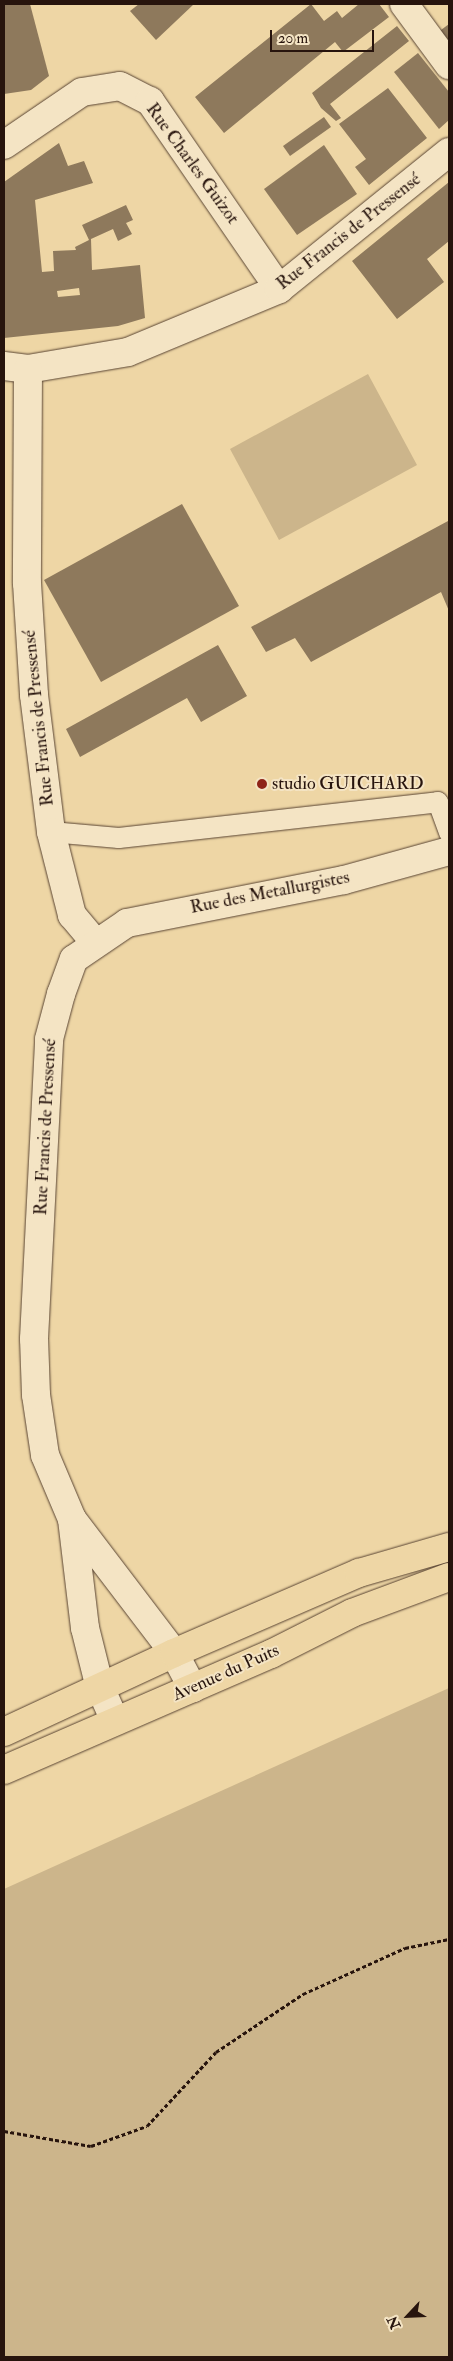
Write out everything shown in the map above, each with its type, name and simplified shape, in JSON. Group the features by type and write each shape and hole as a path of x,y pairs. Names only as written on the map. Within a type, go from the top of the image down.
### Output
{"main road":[{"path":"4,1732 174,1653 359,1573 449,1547"},
{"name":"Avenue du Puits","path":"4,1770 193,1688 352,1613 449,1577"}],"street":[{"path":"404,4 449,65"},
{"name":"Rue Charles Guizot","path":"4,145 82,92 120,86 150,101 279,289"},
{"name":"Rue Francis de Pressensé","path":"72,1519 45,1455 36,1394 34,1339 49,1039 60,994 74,958 95,942 72,915 51,832 34,695 16,368 128,352 279,289 449,152"},
{"name":"Rue des Metallurgistes","path":"95,942 127,922 344,880 449,851"},
{"path":"72,1519 174,1653 193,1688"},
{"path":"72,1519 85,1628 100,1688 114,1721"}],"lane":[{"path":"51,832 119,838 438,802 449,833"}],"path":[{"path":"4,2131 91,2146 146,2126 216,2052 303,1994 405,1948 449,1939"}],"shaded area":[{"path":"368,374 417,465 279,540 230,449"},
{"path":"449,1688 449,2357 4,2357 4,1889"}],"building":[{"path":"4,4 30,4 49,76 31,90 4,94"},
{"path":"139,4 194,4 156,40 130,11"},
{"path":"311,4 324,21 337,11 342,18 359,4 379,4 389,17 343,52 335,42 224,133 195,97"},
{"path":"449,24 449,50 437,33"},
{"path":"397,26 409,41 330,104 341,118 336,121 321,108 312,93"},
{"path":"418,53 449,92 449,120 439,129 394,72"},
{"path":"388,88 427,138 369,185 355,167 366,159 339,124"},
{"path":"324,117 331,127 290,156 283,146"},
{"path":"59,143 68,166 84,161 93,183 35,200 42,272 54,271 53,251 76,250 75,247 89,240 82,225 126,205 133,220 126,223 132,234 118,241 113,229 91,239 92,270 140,265 145,318 118,326 4,338 4,182","holes":["79,288 80,295 58,297 57,291"]},
{"path":"324,145 357,194 297,235 264,189"},
{"path":"449,182 449,241 427,259 444,282 397,319 352,261"},
{"path":"182,504 239,606 101,682 44,580"},
{"path":"448,521 449,611 441,592 311,662 295,638 266,652 251,627"},
{"path":"218,645 247,696 201,722 187,698 80,757 66,729"}],"place":[{"name":"studio GUICHARD","path":"262,784"}]}
